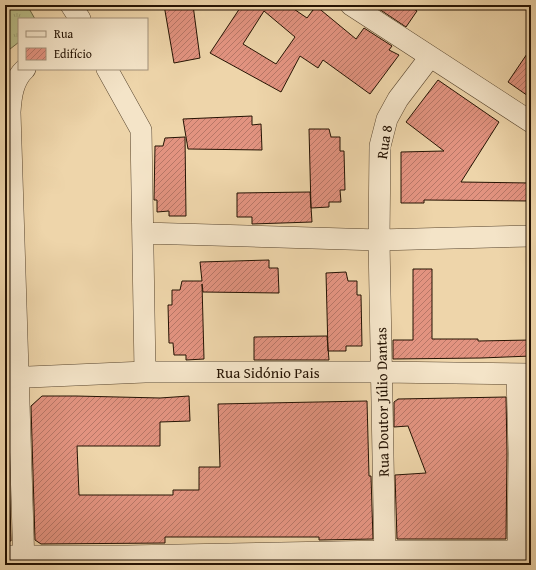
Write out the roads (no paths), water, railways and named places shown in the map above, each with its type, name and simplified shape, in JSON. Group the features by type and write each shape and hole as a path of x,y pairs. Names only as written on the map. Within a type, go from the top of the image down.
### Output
{"street":[{"path":"71,5 79,18"},
{"path":"351,5 531,122"},
{"name":"Rua 8","path":"379,240 380,146 387,119 398,99 430,57"},
{"path":"24,70 20,73 15,84 11,98 10,112 9,229 11,378 18,559 127,560 385,558 524,551 524,374"},
{"path":"108,70 141,130 144,372"},
{"path":"143,233 379,240 531,236"},
{"name":"Rua Doutor Júlio Dantas","path":"379,240 385,558"},
{"name":"Rua Sidónio Pais","path":"11,378 144,372 381,372 524,374"}]}
